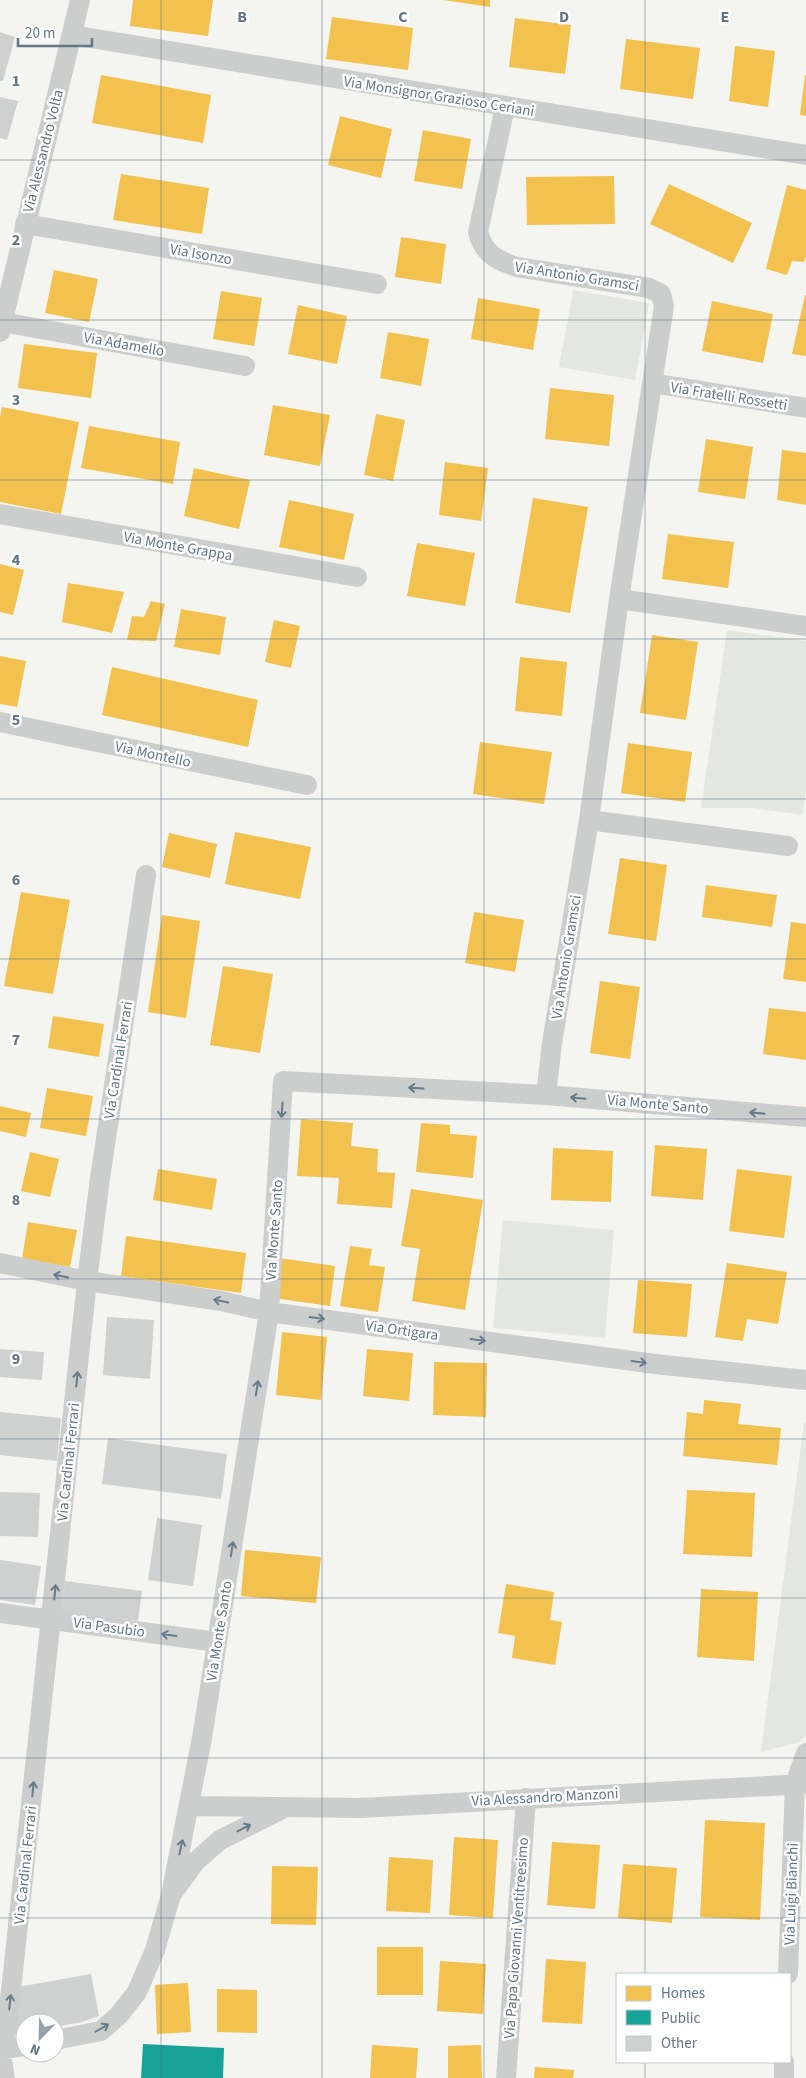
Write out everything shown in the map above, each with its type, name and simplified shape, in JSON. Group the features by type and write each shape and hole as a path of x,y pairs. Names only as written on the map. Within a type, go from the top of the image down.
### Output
{"street":[{"name":"Via Alessandro Volta","path":"1,327 80,0"},
{"name":"Via Monsignor Grazioso Ceriani","path":"72,35 806,155"},
{"name":"Via Antonio Gramsci","path":"505,107 478,232 481,244 490,254 503,263 517,267 649,288 661,294 664,306 619,599 589,820 552,1043 546,1095"},
{"name":"Via Isonzo","path":"25,224 377,284"},
{"name":"Via Adamello","path":"1,327 245,366"},
{"name":"Via Fratelli Rossetti","path":"652,383 806,408"},
{"name":"Via Monte Grappa","path":"0,514 357,577"},
{"path":"619,599 806,626"},
{"name":"Via Montello","path":"0,722 307,785"},
{"path":"589,820 788,846"},
{"name":"Via Cardinal Ferrari","path":"0,2050 7,2028 87,1281 100,1178 146,874"},
{"name":"Via Monte Santo","path":"171,1895 202,1738 269,1312 283,1081 546,1095 806,1117"},
{"name":"Via Ortigara","path":"0,1263 87,1281 221,1301 269,1312 655,1364 806,1380"},
{"name":"Via Pasubio","path":"0,1613 217,1642"},
{"name":"Via Luigi Bianchi","path":"788,1973 801,1784 806,1753"},
{"name":"Via Alessandro Manzoni","path":"189,1806 360,1808 801,1784"},
{"name":"Via Papa Giovanni Ventitreesimo","path":"506,2078 526,1798"},
{"name":"Via Alessandro Manzoni","path":"65,2038 101,2031 119,2015 137,1992 155,1950 171,1895 195,1862 220,1840 284,1808"},
{"path":"5,2078 0,2050 15,2048"},
{"path":"784,2063 784,2078"}],"shaded area":[{"path":"573,290 649,303 635,380 559,367"},
{"path":"727,630 806,641 806,790 802,815 754,808 701,808"},
{"path":"503,1220 614,1230 605,1338 493,1328"},
{"path":"804,1422 806,1422 806,1735 800,1742 761,1752"}],"building: Homes":[{"path":"133,0 213,0 208,36 130,26"},
{"path":"443,0 490,0 490,7"},
{"path":"332,17 413,28 408,70 326,59"},
{"path":"515,18 571,25 565,74 509,67"},
{"path":"626,39 700,48 693,99 620,89"},
{"path":"735,46 775,51 768,107 729,101"},
{"path":"101,75 211,95 203,143 92,123"},
{"path":"806,75 806,116 800,115"},
{"path":"340,116 392,129 381,178 328,165"},
{"path":"423,130 471,139 462,189 414,181"},
{"path":"121,174 209,188 202,234 113,220"},
{"path":"614,176 615,224 527,225 526,177"},
{"path":"669,184 752,223 733,263 650,224"},
{"path":"787,185 806,190 806,256 804,262 792,261 787,275 766,269"},
{"path":"401,237 446,244 441,284 395,277"},
{"path":"54,270 98,279 89,322 45,313"},
{"path":"221,291 262,298 254,346 213,339"},
{"path":"806,295 806,356 792,354"},
{"path":"478,298 540,309 533,350 471,339"},
{"path":"712,301 773,314 763,363 702,351"},
{"path":"298,305 347,316 337,364 288,354"},
{"path":"388,332 429,339 421,386 380,378"},
{"path":"24,344 97,353 91,398 18,388"},
{"path":"550,388 614,395 609,446 545,439"},
{"path":"273,405 330,415 320,466 264,455"},
{"path":"2,407 79,422 61,514 0,502 0,417"},
{"path":"376,414 405,420 393,481 364,475"},
{"path":"89,426 180,442 173,484 81,468"},
{"path":"706,439 753,447 745,499 698,492"},
{"path":"782,450 806,453 806,505 777,500"},
{"path":"445,462 488,468 481,521 439,515"},
{"path":"194,468 250,480 239,529 184,516"},
{"path":"533,498 588,507 570,613 515,603"},
{"path":"289,500 354,514 344,560 279,547"},
{"path":"668,534 734,542 728,588 662,579"},
{"path":"417,543 475,553 465,606 407,596"},
{"path":"0,564 24,570 13,615 0,612"},
{"path":"68,583 124,592 112,633 62,622"},
{"path":"151,601 165,604 156,641 127,640 132,616 144,617"},
{"path":"181,609 226,617 220,655 174,647"},
{"path":"274,620 300,626 291,668 265,662"},
{"path":"652,635 698,642 686,720 640,713"},
{"path":"0,656 26,661 17,707 0,704"},
{"path":"520,657 567,662 562,716 515,711"},
{"path":"112,667 258,700 248,747 102,715"},
{"path":"480,742 552,752 544,804 473,794"},
{"path":"628,743 692,752 685,802 621,793"},
{"path":"235,832 311,847 300,899 225,884"},
{"path":"169,833 217,844 210,878 162,867"},
{"path":"620,858 667,865 656,941 608,934"},
{"path":"706,885 777,895 772,927 702,917"},
{"path":"21,892 70,900 53,994 4,986"},
{"path":"474,912 524,920 515,972 465,963"},
{"path":"162,915 200,921 186,1018 148,1012"},
{"path":"791,922 806,924 806,982 783,979"},
{"path":"223,966 273,974 260,1053 210,1045"},
{"path":"600,981 640,987 630,1059 590,1053"},
{"path":"769,1008 806,1012 806,1060 763,1054"},
{"path":"53,1016 104,1024 99,1057 48,1048"},
{"path":"47,1088 93,1096 86,1136 40,1128"},
{"path":"0,1106 31,1113 26,1137 0,1131"},
{"path":"301,1119 353,1123 351,1146 378,1149 377,1172 395,1173 392,1208 337,1204 339,1178 297,1176"},
{"path":"421,1123 450,1125 450,1134 477,1136 473,1178 416,1172"},
{"path":"655,1145 707,1149 703,1200 651,1196"},
{"path":"553,1148 613,1151 611,1202 551,1200"},
{"path":"30,1152 59,1159 50,1197 21,1191"},
{"path":"158,1169 217,1179 212,1210 153,1200"},
{"path":"737,1169 792,1176 784,1238 729,1231"},
{"path":"411,1189 483,1200 465,1310 412,1301 420,1249 401,1246"},
{"path":"28,1222 77,1230 70,1267 22,1259"},
{"path":"126,1236 246,1253 241,1293 121,1276"},
{"path":"350,1246 372,1249 369,1265 385,1267 378,1312 340,1306"},
{"path":"279,1258 335,1266 330,1306 273,1298"},
{"path":"727,1263 787,1272 778,1324 747,1319 743,1341 715,1337"},
{"path":"638,1280 692,1284 687,1337 633,1333"},
{"path":"282,1332 327,1337 321,1400 276,1395"},
{"path":"367,1349 413,1353 409,1401 363,1396"},
{"path":"434,1362 487,1363 486,1417 433,1415"},
{"path":"704,1400 741,1404 738,1424 781,1428 777,1465 683,1456 687,1412 703,1414"},
{"path":"687,1490 755,1493 752,1557 683,1554"},
{"path":"245,1550 321,1557 316,1603 241,1596"},
{"path":"506,1584 554,1592 550,1620 562,1622 555,1665 512,1658 515,1636 498,1633"},
{"path":"701,1589 758,1592 754,1661 697,1657"},
{"path":"705,1820 765,1823 760,1920 700,1917"},
{"path":"454,1837 498,1840 493,1918 449,1915"},
{"path":"552,1842 600,1845 595,1909 547,1905"},
{"path":"389,1857 433,1860 430,1913 386,1911"},
{"path":"623,1864 677,1868 672,1923 618,1918"},
{"path":"272,1866 318,1867 316,1925 271,1924"},
{"path":"377,1947 423,1947 423,1995 377,1995"},
{"path":"546,1959 586,1962 582,2024 542,2022"},
{"path":"440,1961 486,1964 483,2014 437,2011"},
{"path":"188,1983 191,2032 157,2034 155,1985"},
{"path":"217,1989 257,1990 257,2033 217,2032"},
{"path":"372,2045 418,2048 416,2078 370,2078"},
{"path":"481,2045 482,2078 448,2078 448,2046"},
{"path":"535,2067 574,2070 573,2078 534,2078"}],"building: Public":[{"path":"143,2044 224,2048 223,2078 141,2078"}],"building: Other":[{"path":"0,32 15,37 3,81 0,81"},
{"path":"0,97 18,101 7,140 0,138"},
{"path":"107,1317 154,1320 150,1379 103,1375"},
{"path":"0,1349 44,1352 42,1380 0,1377"},
{"path":"0,1412 61,1418 57,1461 0,1455"},
{"path":"108,1438 227,1454 221,1499 102,1484"},
{"path":"0,1492 40,1493 38,1537 0,1536"},
{"path":"157,1518 202,1525 193,1586 148,1580"},
{"path":"0,1560 41,1566 35,1605 0,1600"},
{"path":"65,1581 142,1591 138,1621 61,1612"},
{"path":"91,1974 99,2016 65,2025 65,2013 15,2013 15,2035 12,2036 18,1987"}]}
